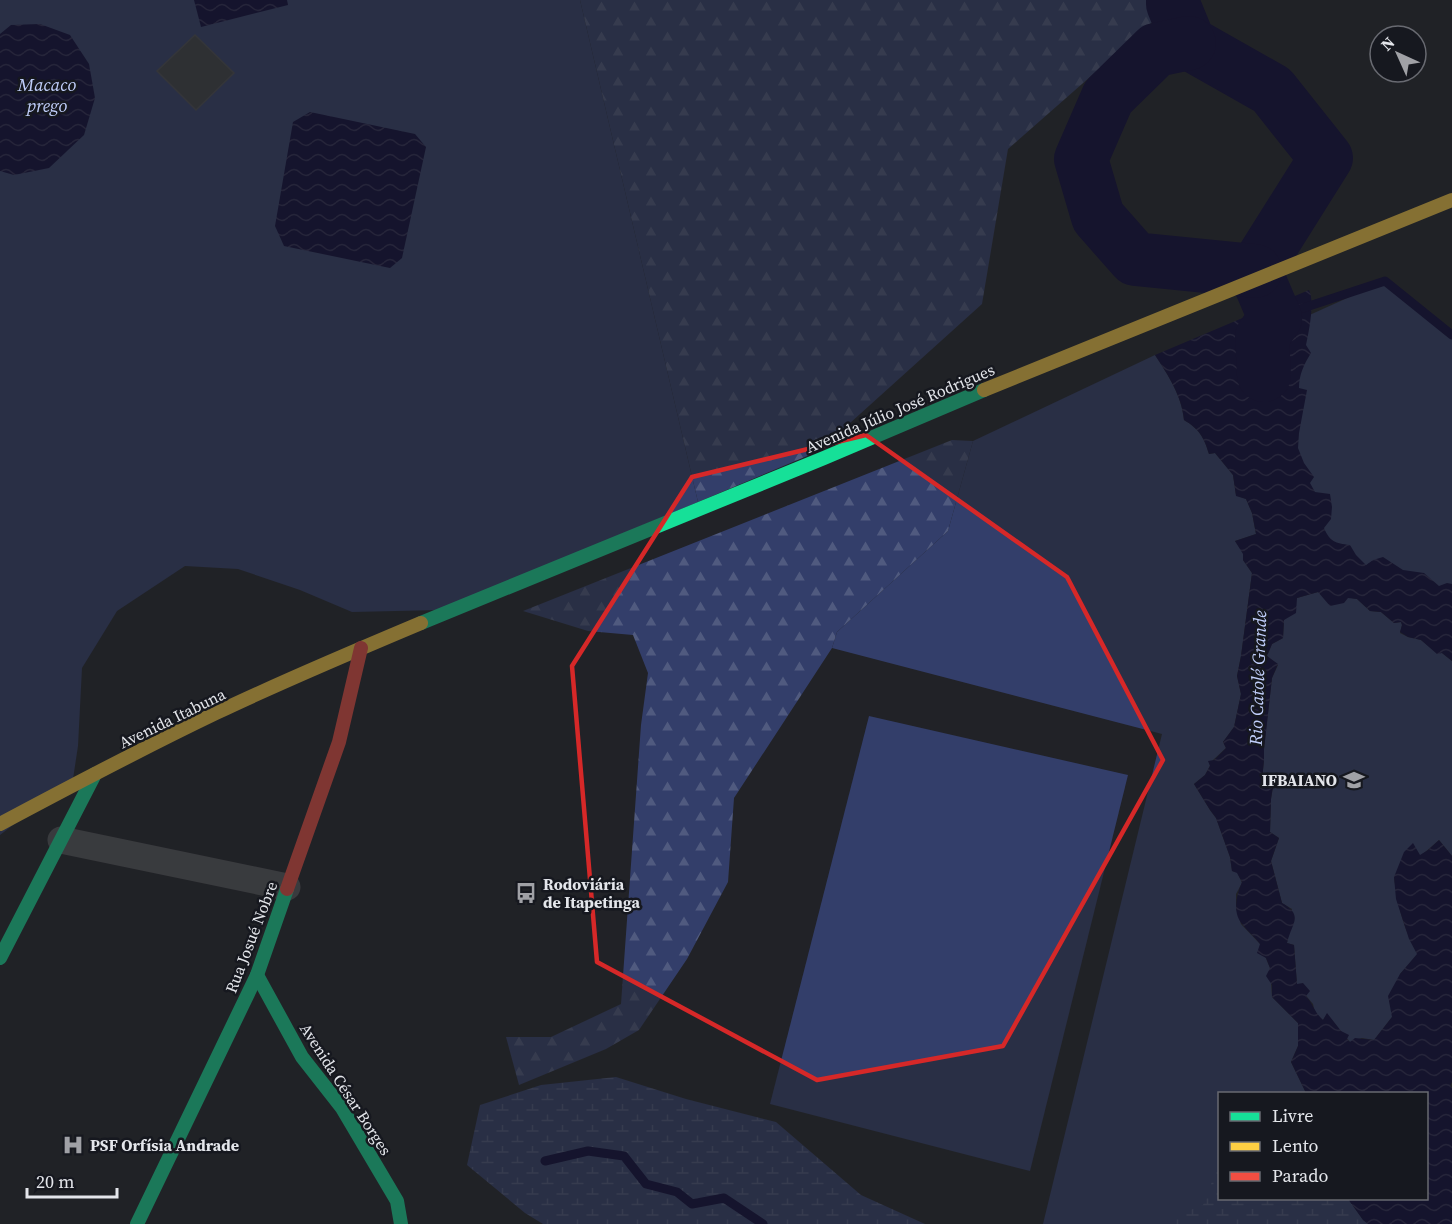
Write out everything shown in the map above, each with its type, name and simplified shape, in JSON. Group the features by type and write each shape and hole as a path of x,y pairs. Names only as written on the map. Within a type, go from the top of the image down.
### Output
{"main road":[{"name":"Avenida Júlio José Rodrigues","path":"361,648 824,458 964,398 1452,200"},
{"name":"Avenida Itabuna","path":"0,824 216,713 361,648"},
{"name":"Rua Josué Nobre","path":"137,1224 257,975 339,742 361,648"},
{"path":"0,958 95,774"},
{"name":"Avenida César Borges","path":"257,975 302,1058 342,1108 395,1216"}],"street":[{"path":"61,840 287,887"}],"highlighted area":[{"path":"866,435 1067,577 1163,760 1003,1046 817,1080 597,962 572,666 692,477"}],"green space":[{"path":"0,0 580,0 698,502 440,610 352,612 300,590 238,569 185,566 117,611 82,668 78,746 73,779 0,835"},
{"path":"580,0 1173,0 1173,4 1008,149 982,304 819,451 698,502"},
{"path":"1385,281 1452,337 1452,626 1329,550 1272,482 1294,322"},
{"path":"1155,355 1177,394 1184,420 1200,434 1209,454 1215,453 1233,475 1236,495 1246,499 1252,513 1256,534 1235,541 1244,554 1243,560 1252,573 1237,676 1241,694 1234,727 1223,742 1226,748 1213,760 1205,775 1194,784 1216,818 1230,857 1232,871 1237,872 1242,883 1236,894 1236,908 1241,924 1260,944 1270,968 1272,997 1298,1023 1298,1046 1291,1062 1306,1092 1218,1092 1218,1200 1349,1200 1368,1224 1043,1224 1162,734 832,648 837,632 948,531 973,441"},
{"path":"952,440 973,441 948,531 837,632 832,648 734,798 728,882 687,959 639,1030 606,1049 519,1085 506,1037 551,1037 621,1004 641,725 648,673 633,635 588,631 523,611"},
{"path":"1318,592 1357,599 1370,611 1381,612 1394,623 1401,622 1400,633 1421,640 1452,661 1452,856 1439,840 1394,877 1402,917 1418,954 1400,974 1392,1017 1374,1040 1362,1038 1350,1042 1327,1014 1323,1020 1315,1013 1313,1004 1297,985 1294,945 1287,943 1292,909 1282,903 1271,861 1279,838 1270,832 1273,787 1262,780 1272,678 1278,665 1267,656 1272,644 1283,638 1284,620 1297,598"},
{"path":"869,716 1128,775 1030,1171 770,1104"},
{"path":"616,1077 686,1099 776,1122 861,1195 925,1224 543,1224 525,1213 467,1165 480,1105 541,1085"},
{"path":"1218,1166 1218,1200 1349,1200 1368,1224 1156,1224 1203,1205"}],"water":[{"path":"194,0 287,0 288,5 201,27"},
{"name":"Macaco prego","path":"40,24 70,35 89,64 95,98 84,135 49,168 14,175 0,171 0,34 11,25"},
{"path":"310,112 415,134 426,147 402,258 390,268 284,246 275,226 293,122"},
{"path":"1309,290 1311,309 1306,345 1311,353 1302,370 1299,383 1299,388 1307,390 1298,448 1304,463 1314,477 1310,483 1315,492 1330,494 1331,519 1324,528 1334,541 1350,545 1366,565 1383,557 1403,570 1424,573 1439,586 1452,584 1452,661 1442,653 1437,654 1421,640 1408,637 1400,632 1401,622 1394,623 1381,612 1370,611 1357,599 1348,598 1344,603 1330,606 1318,592 1297,598 1296,613 1284,620 1283,638 1272,644 1267,656 1278,664 1272,678 1262,780 1273,786 1270,832 1279,838 1271,861 1282,903 1295,916 1287,943 1294,945 1297,984 1303,983 1310,991 1306,996 1320,1017 1323,1020 1327,1013 1341,1031 1349,1035 1347,1039 1350,1042 1355,1038 1374,1040 1392,1017 1388,996 1400,974 1417,954 1409,939 1396,899 1394,877 1404,852 1413,843 1420,855 1439,840 1452,856 1452,1082 1450,1086 1452,1088 1452,1224 1368,1224 1349,1200 1428,1200 1428,1092 1306,1092 1291,1062 1298,1046 1298,1023 1272,997 1272,985 1266,976 1270,968 1266,958 1257,953 1260,944 1245,928 1237,915 1237,899 1242,882 1237,873 1232,871 1230,857 1216,818 1194,784 1205,775 1210,766 1208,761 1214,760 1226,748 1223,742 1234,727 1241,694 1237,676 1252,573 1243,560 1243,554 1235,541 1256,534 1252,513 1246,499 1236,496 1233,475 1215,453 1209,454 1200,434 1184,420 1177,394 1155,355"}],"building":[{"path":"195,35 234,73 196,110 157,71"}],"waterway":[{"name":"Rio Catolé Grande","path":"1173,0 1189,43 1272,90 1326,158 1255,271 1275,318 1262,337 1264,375"},
{"name":"Rio Catolé Grande","path":"1189,43 1156,50 1108,97 1081,159 1098,217 1135,259 1255,271"},
{"path":"1300,309 1385,281 1452,335"},
{"path":"545,1161 588,1151 624,1156 646,1184 677,1192 692,1204 724,1198 763,1224"}],"traffic: fast":[{"path":"421,623 984,390"},
{"path":"0,958 95,774"},
{"path":"137,1224 257,975 287,889"},
{"path":"257,975 302,1057 342,1108 397,1201 401,1224"}],"traffic: slow":[{"path":"984,390 1452,200"},
{"path":"0,824 216,713 421,623"}],"traffic: jam":[{"path":"287,889 339,742 361,648"}],"place":[{"name":"IFBAIANO","path":"1354,780"},
{"name":"Rodoviária de Itapetinga","path":"526,893"},
{"name":"PSF Orfísia Andrade","path":"73,1145"}]}
